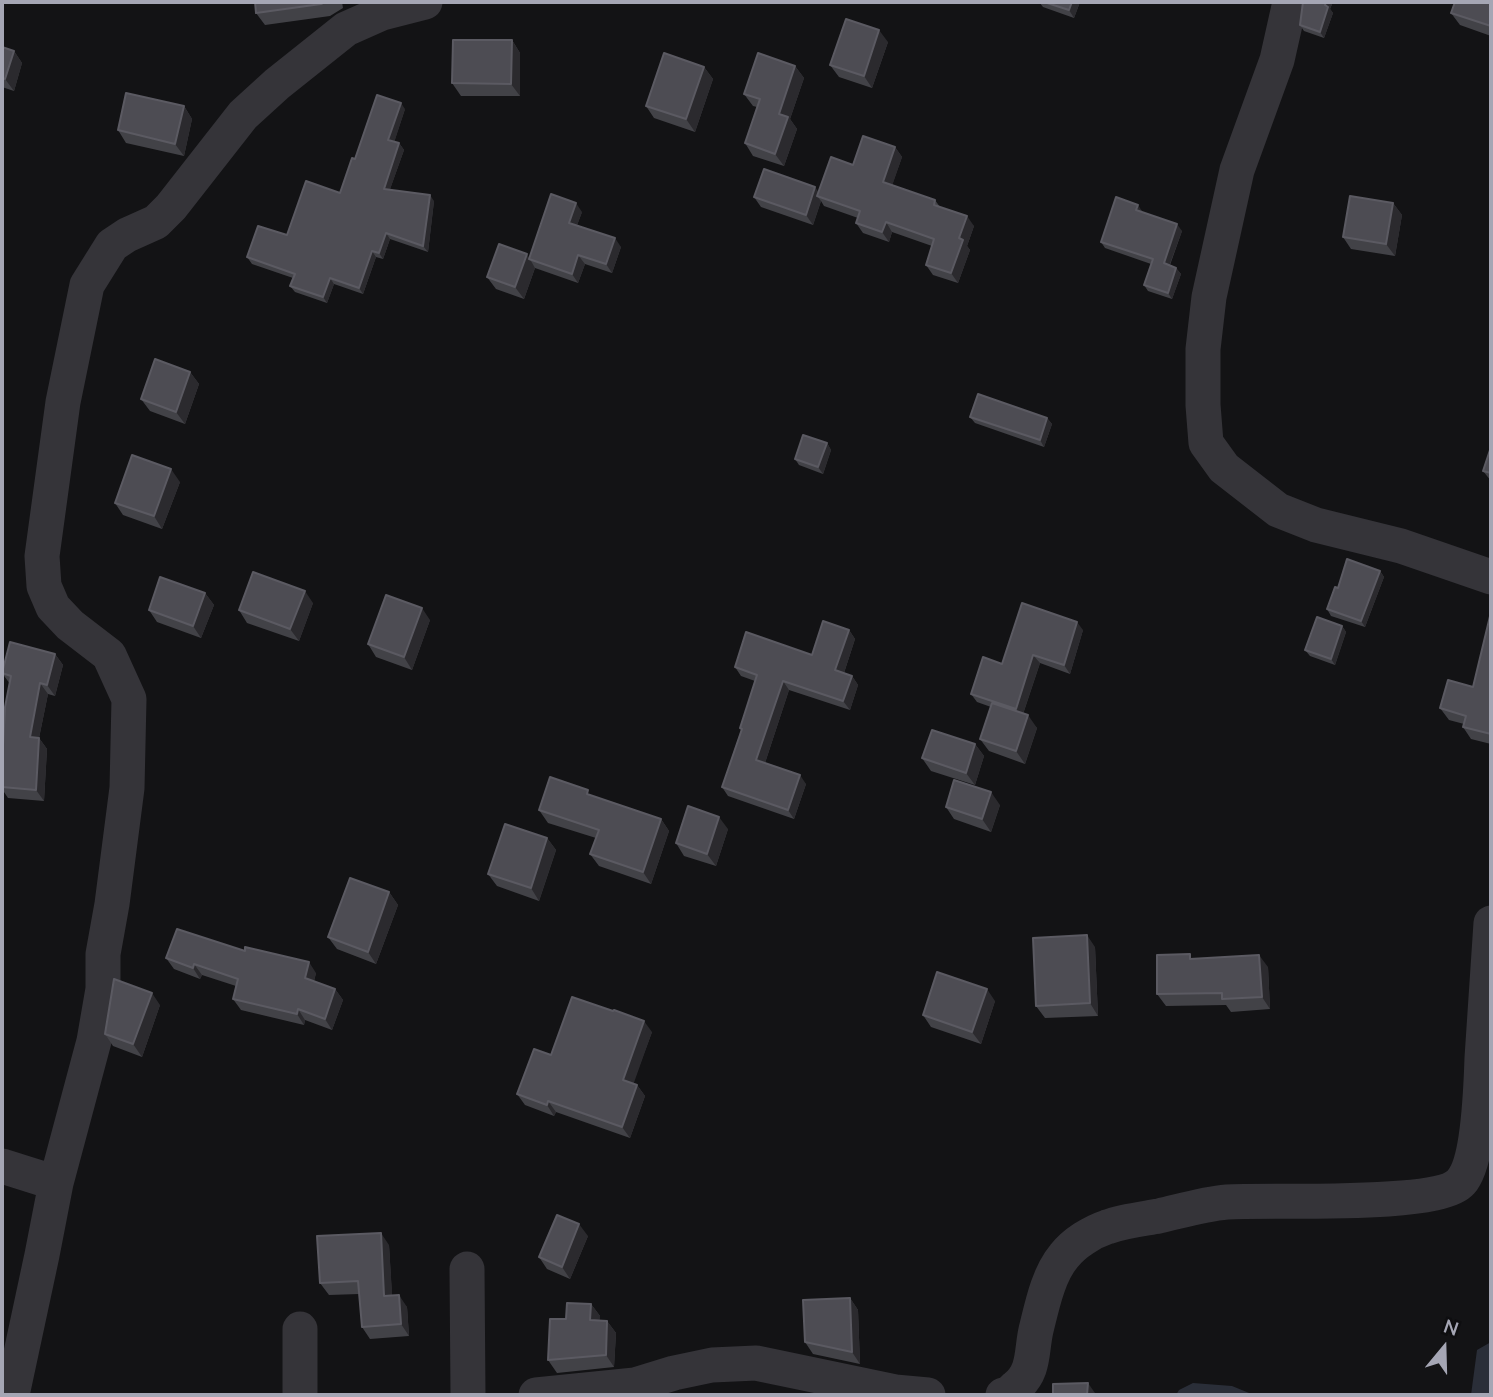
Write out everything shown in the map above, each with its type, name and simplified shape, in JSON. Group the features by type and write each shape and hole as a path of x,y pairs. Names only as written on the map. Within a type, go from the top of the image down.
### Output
{"street":[{"path":"12,1395 22,1340 43,1255 55,1183 94,1041 103,989 103,954 127,788 130,699 109,655 61,616 53,607 44,586 42,556 63,402 87,285 112,245 127,234 156,222 172,206 243,115 276,84 346,29 382,13 425,2"},
{"path":"1290,2 1277,60 1237,170 1209,296 1203,349 1206,443 1224,468 1278,510 1316,525 1401,546 1491,577"},
{"path":"1003,1395 1026,1379 1034,1359 1035,1333 1042,1308 1052,1276 1064,1256 1084,1238 1108,1226 1225,1202 1425,1196 1453,1189 1463,1181 1471,1163 1487,1059 1491,923"},
{"path":"2,1166 55,1183"},
{"path":"467,1269 468,1395"},
{"path":"300,1329 300,1395"},
{"path":"536,1395 635,1385 712,1365 756,1363 895,1392 928,1395"}],"shaded area":[{"path":"1491,1342 1491,1395 1471,1395 1477,1350"},
{"path":"1193,1383 1232,1386 1254,1395 1176,1395 1179,1390"}],"building":[{"path":"255,2 325,2 256,13"},
{"path":"1044,2 1072,2 1069,10"},
{"path":"1303,2 1326,2 1328,7 1320,32 1300,25"},
{"path":"1455,2 1491,2 1491,26 1451,13"},
{"path":"846,19 879,30 864,76 830,65"},
{"path":"453,40 512,40 511,84 452,83"},
{"path":"2,47 14,51 5,79 2,78"},
{"path":"664,53 704,67 686,119 646,106"},
{"path":"758,53 795,66 779,114 788,117 775,154 745,143 760,99 744,94"},
{"path":"126,93 184,106 175,144 118,130"},
{"path":"377,95 401,103 388,140 399,143 384,189 430,195 423,246 386,233 379,253 372,251 359,288 330,278 323,297 290,286 295,274 247,257 258,226 287,235 306,181 340,193"},
{"path":"863,136 895,147 883,182 935,200 934,205 967,216 959,238 963,240 951,273 926,265 934,239 886,222 882,232 856,223 860,211 817,196 831,157 853,165"},
{"path":"764,169 815,187 806,215 754,197"},
{"path":"551,194 576,203 569,223 615,238 606,264 578,255 572,274 529,259"},
{"path":"1350,196 1393,203 1386,244 1343,237"},
{"path":"1116,197 1138,205 1136,210 1177,224 1164,263 1176,268 1168,293 1144,285 1153,259 1101,242"},
{"path":"499,244 527,254 515,287 487,277"},
{"path":"155,359 190,372 176,412 141,399"},
{"path":"978,394 1047,418 1040,440 970,417"},
{"path":"803,435 827,443 818,467 795,459"},
{"path":"1491,447 1491,473 1483,471"},
{"path":"132,455 171,469 154,516 115,503"},
{"path":"1347,559 1380,571 1361,621 1327,609 1335,587 1338,588"},
{"path":"253,572 305,591 290,629 239,610"},
{"path":"160,577 205,593 193,626 149,610"},
{"path":"386,595 422,608 404,657 368,644"},
{"path":"1022,603 1077,622 1064,665 1033,655 1016,709 971,694 983,657 1002,664"},
{"path":"1491,612 1491,734 1463,727 1466,716 1440,708 1448,680 1473,687"},
{"path":"1317,617 1342,626 1331,659 1305,650"},
{"path":"823,621 849,630 835,670 852,676 843,701 783,681 756,760 800,775 788,810 722,787 757,675 735,667 746,632 812,655"},
{"path":"10,642 55,654 47,685 40,683 30,737 39,738 36,790 2,787 5,707 11,676 2,673"},
{"path":"992,703 1028,715 1016,751 980,739"},
{"path":"932,730 975,744 966,773 922,758"},
{"path":"550,777 588,790 587,794 661,819 643,872 590,854 599,830 539,810"},
{"path":"954,780 991,792 982,819 946,807"},
{"path":"688,806 719,817 707,854 676,843"},
{"path":"505,824 547,838 531,888 488,874"},
{"path":"350,878 389,892 368,952 328,937"},
{"path":"177,929 245,951 245,947 309,962 305,978 335,989 325,1019 298,1009 297,1014 233,999 238,979 166,958"},
{"path":"1087,935 1090,1003 1036,1006 1033,938"},
{"path":"1190,954 1190,959 1259,955 1262,997 1222,999 1222,993 1157,994 1157,955"},
{"path":"937,972 987,989 972,1032 923,1015"},
{"path":"114,979 152,993 133,1044 105,1034"},
{"path":"572,997 644,1021 623,1080 637,1085 622,1127 548,1101 547,1105 517,1094 534,1049 551,1055"},
{"path":"557,1215 579,1224 562,1267 539,1257"},
{"path":"381,1233 384,1296 399,1295 401,1324 362,1327 358,1281 320,1283 317,1236"},
{"path":"850,1298 852,1352 805,1342 803,1300"},
{"path":"567,1303 591,1304 590,1320 607,1321 606,1355 548,1360 550,1319 566,1319"},
{"path":"1088,1383 1087,1395 1053,1395 1053,1384"}]}
